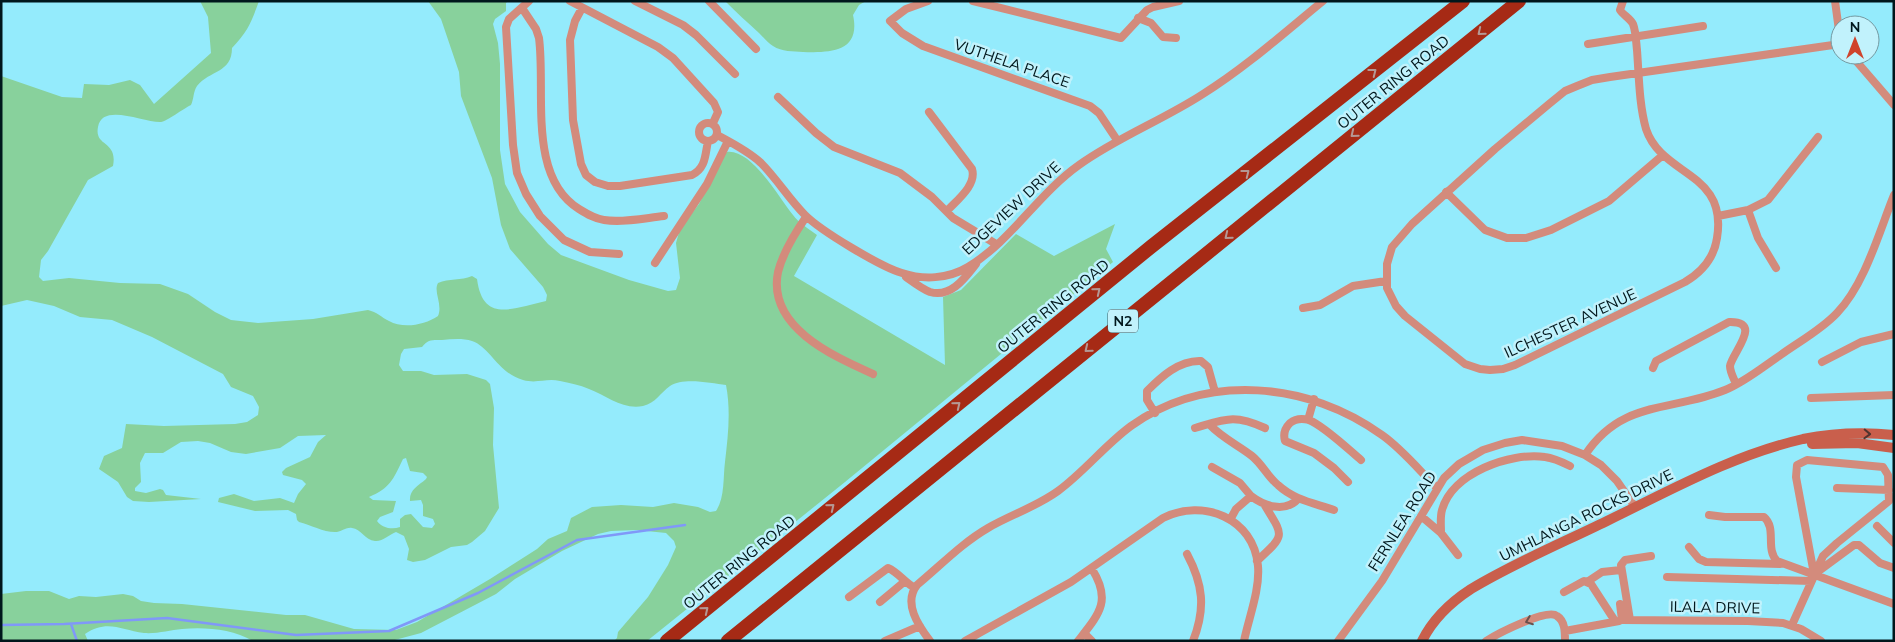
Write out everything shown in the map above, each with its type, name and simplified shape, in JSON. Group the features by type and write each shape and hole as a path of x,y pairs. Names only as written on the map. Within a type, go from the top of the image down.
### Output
{"highway":[{"name":"OUTER RING ROAD","path":"667,641 1152,246 1463,1"},
{"name":"OUTER RING ROAD","path":"728,641 1519,1"}],"main road":[{"name":"UMHLANGA ROCKS DRIVE","path":"1422,641 1432,623 1471,589 1724,464 1760,451 1803,439 1843,434 1894,436"},
{"name":"UMHLANGA ROCKS DRIVE","path":"1784,445 1841,442 1894,448"}],"street":[{"path":"529,1 509,19 506,27 513,146 517,173 526,194 540,216 564,240 590,252 619,254"},
{"path":"570,1 658,47 673,58 714,102 718,112 713,124"},
{"path":"635,1 690,30 735,74"},
{"path":"709,1 756,49"},
{"name":"VUTHELA PLACE","path":"928,1 906,9 890,21 902,32 923,46 1090,106 1099,113 1117,140"},
{"path":"974,1 1120,38 1138,18 1153,7 1179,1"},
{"name":"EDGEVIEW DRIVE","path":"717,135 748,153 762,164 806,217 855,249 900,273 917,277 946,275 968,267 981,258 1058,182 1098,151 1202,95 1224,80 1322,1"},
{"path":"1623,1 1619,8 1620,12 1632,22 1639,74"},
{"path":"1836,1 1838,15"},
{"path":"522,8 533,24 539,38 546,158 555,184 571,204 595,218 619,220 664,216"},
{"path":"582,8 575,21 570,40 573,120 581,164 586,175 595,182 608,186 620,186 692,175 699,171 704,164 708,141"},
{"path":"1138,18 1151,23 1163,37 1176,38"},
{"path":"1588,44 1702,26"},
{"name":"ILCHESTER AVENUE","path":"1639,74 1647,131 1654,145 1663,155 1704,186 1712,200 1718,216 1716,241 1712,255 1702,269 1692,278 1504,369 1480,370 1458,361 1399,311 1389,294 1386,281 1388,257 1398,239 1446,192 1565,91 1592,80 1830,45"},
{"path":"1860,65 1894,105"},
{"path":"778,96 816,133 834,147 900,173 926,192 953,218 996,244"},
{"path":"929,112 973,173 972,182 947,211"},
{"path":"708,141 702,138 699,131 705,124 713,124"},
{"path":"708,141 717,135 717,130 713,124"},
{"path":"1718,216 1748,210 1762,204 1773,195 1818,137"},
{"path":"655,263 707,184 728,141"},
{"path":"1446,192 1485,230 1507,238 1526,238 1551,230 1609,201 1663,155"},
{"path":"1585,455 1593,444 1624,418 1644,411 1715,394 1736,384 1822,326 1843,306 1858,284 1894,194"},
{"path":"1748,210 1758,238 1776,268"},
{"path":"806,217 785,254 778,272 778,288 781,303 790,320 807,339 831,355 873,374"},
{"path":"900,273 930,292 938,293 960,284 981,258"},
{"path":"1303,308 1320,305 1353,286 1386,281"},
{"path":"1653,368 1656,361 1729,322 1736,322 1745,329 1745,337 1733,358 1730,368 1736,384"},
{"path":"1822,362 1861,342 1894,334"},
{"path":"1155,412 1147,400 1147,392 1167,373 1192,361 1201,360 1208,367 1215,392"},
{"path":"930,641 912,610 911,602 914,588 973,537 1059,491 1131,426 1155,412 1176,403 1215,392 1262,390 1286,392 1314,400 1335,407 1383,435 1436,487"},
{"path":"1811,398 1894,395"},
{"path":"1308,420 1314,400"},
{"path":"1196,428 1221,420 1240,418 1265,428"},
{"path":"1348,482 1334,468 1314,453 1285,441 1284,434 1290,424 1300,419 1308,420 1361,460"},
{"path":"1209,424 1220,435 1255,458 1277,484 1298,499 1334,510"},
{"name":"FERNLEA ROAD","path":"1338,641 1382,581 1436,487 1450,471 1483,450 1522,440 1562,446 1585,455 1601,465 1609,472 1635,507"},
{"path":"1442,533 1442,511 1446,499 1464,480 1483,468 1506,460 1528,457 1545,457 1570,466"},
{"path":"1792,625 1823,556 1837,542 1887,504 1889,490 1886,470 1879,466 1807,460 1797,465 1796,477 1812,578"},
{"path":"1212,467 1240,482 1251,496 1264,504 1275,507 1287,506 1294,504 1298,499"},
{"path":"1837,488 1889,490"},
{"path":"1230,520 1236,510 1251,496"},
{"path":"1257,561 1280,538 1278,528 1264,504"},
{"path":"965,641 1092,569 1156,522 1170,514 1187,509 1212,511 1230,520 1246,535 1254,550 1257,561 1257,583 1244,641"},
{"path":"1709,515 1725,517 1761,516 1767,518 1772,555 1776,561 1812,578 1894,604"},
{"path":"1420,516 1442,533 1458,555"},
{"path":"1877,526 1894,543"},
{"path":"1666,577 1812,578 1854,545 1859,545 1880,563 1894,568"},
{"path":"1689,546 1698,559 1706,562 1781,564"},
{"path":"1187,554 1197,572 1201,596 1197,630 1193,641"},
{"path":"1622,621 1621,565 1625,560 1651,556"},
{"path":"849,597 888,568 892,569 904,582 914,588"},
{"path":"1078,641 1097,614 1102,603 1103,593 1101,585 1092,569"},
{"path":"1564,592 1584,581 1587,582 1602,572 1621,570"},
{"path":"880,602 904,582"},
{"path":"1587,582 1591,584 1622,621"},
{"path":"1620,604 1622,621"},
{"path":"1486,641 1522,623 1552,614 1560,618 1565,641"},
{"name":"ILALA DRIVE","path":"1564,631 1622,621 1757,621 1792,625 1821,641"},
{"path":"885,641 920,626"},
{"path":"1084,633 1092,641"}],"green space":[{"path":"200,1 259,1 242,37 232,48 228,62 224,67 197,86 191,105 161,122 115,115 107,116 101,120 98,127 99,138 112,152 114,158 113,166 88,180 41,260 39,277 43,281 69,278 120,283 160,284 188,294 231,320 258,323 313,319 368,310 401,325 420,324 438,316 438,283 472,276 477,279 480,293 493,308 501,310 511,309 546,301 547,295 543,287 510,249 501,225 492,178 461,96 459,72 441,19 428,1 508,1 506,3 506,11 495,19 493,24 498,43 500,64 500,150 505,184 520,212 548,244 561,255 629,280 668,291 676,290 680,278 676,243 680,229 699,204 723,156 727,152 736,153 746,158 755,166 795,218 817,235 794,276 945,365 943,297 961,290 1016,234 1054,256 1115,224 1106,249 1113,262 845,482 647,641 614,641 617,638 618,632 648,597 668,565 676,547 674,541 666,533 637,530 611,531 598,534 562,551 515,579 496,594 421,633 391,641 253,641 228,631 200,628 144,633 107,626 85,634 88,641 1,641 1,594 26,591 49,591 69,599 79,596 96,597 123,594 133,596 141,601 154,603 182,604 286,615 305,615 354,629 396,630 417,622 490,579 537,549 548,539 567,531 571,518 592,507 621,505 653,507 674,503 698,507 710,512 716,511 721,500 728,424 726,385 697,381 676,383 647,405 629,406 574,384 555,380 523,380 514,377 478,344 469,340 457,339 431,340 422,347 404,349 399,365 403,371 421,371 434,375 467,374 486,380 490,384 494,408 493,445 499,508 485,531 467,545 451,547 425,560 413,562 407,560 409,549 404,536 396,532 375,541 368,539 358,530 352,528 332,532 299,522 296,514 288,510 255,511 218,502 219,498 234,494 254,501 280,498 294,503 306,484 302,480 283,475 282,472 286,468 310,457 318,442 326,435 298,436 280,448 246,454 231,452 210,443 198,441 181,442 163,453 145,453 140,463 141,482 135,488 135,491 146,493 160,489 166,495 201,499 149,502 133,501 127,497 118,482 99,469 104,456 122,448 126,424 164,426 235,424 247,422 258,415 259,407 253,396 231,387 223,374 152,337 112,320 80,317 54,306 27,300 1,306 1,76 62,97 82,98 84,84 109,85 130,80 140,85 154,104 211,53 208,17","holes":["406,458 410,471 423,473 427,477 413,491 410,501 421,500 423,516 433,519 435,524 432,528 423,527 411,514 405,515 400,519 400,527 384,527 377,521 380,517 393,512 396,501 373,500 369,497 386,487 403,459"]},
{"path":"725,1 866,1 859,5 853,15 854,27 852,37 848,43 841,48 814,52 788,51 773,46"}],"waterway":[{"path":"1,625 64,624 167,618 296,635 389,631 478,593 577,540 685,525"},
{"path":"71,624 77,641"}]}
